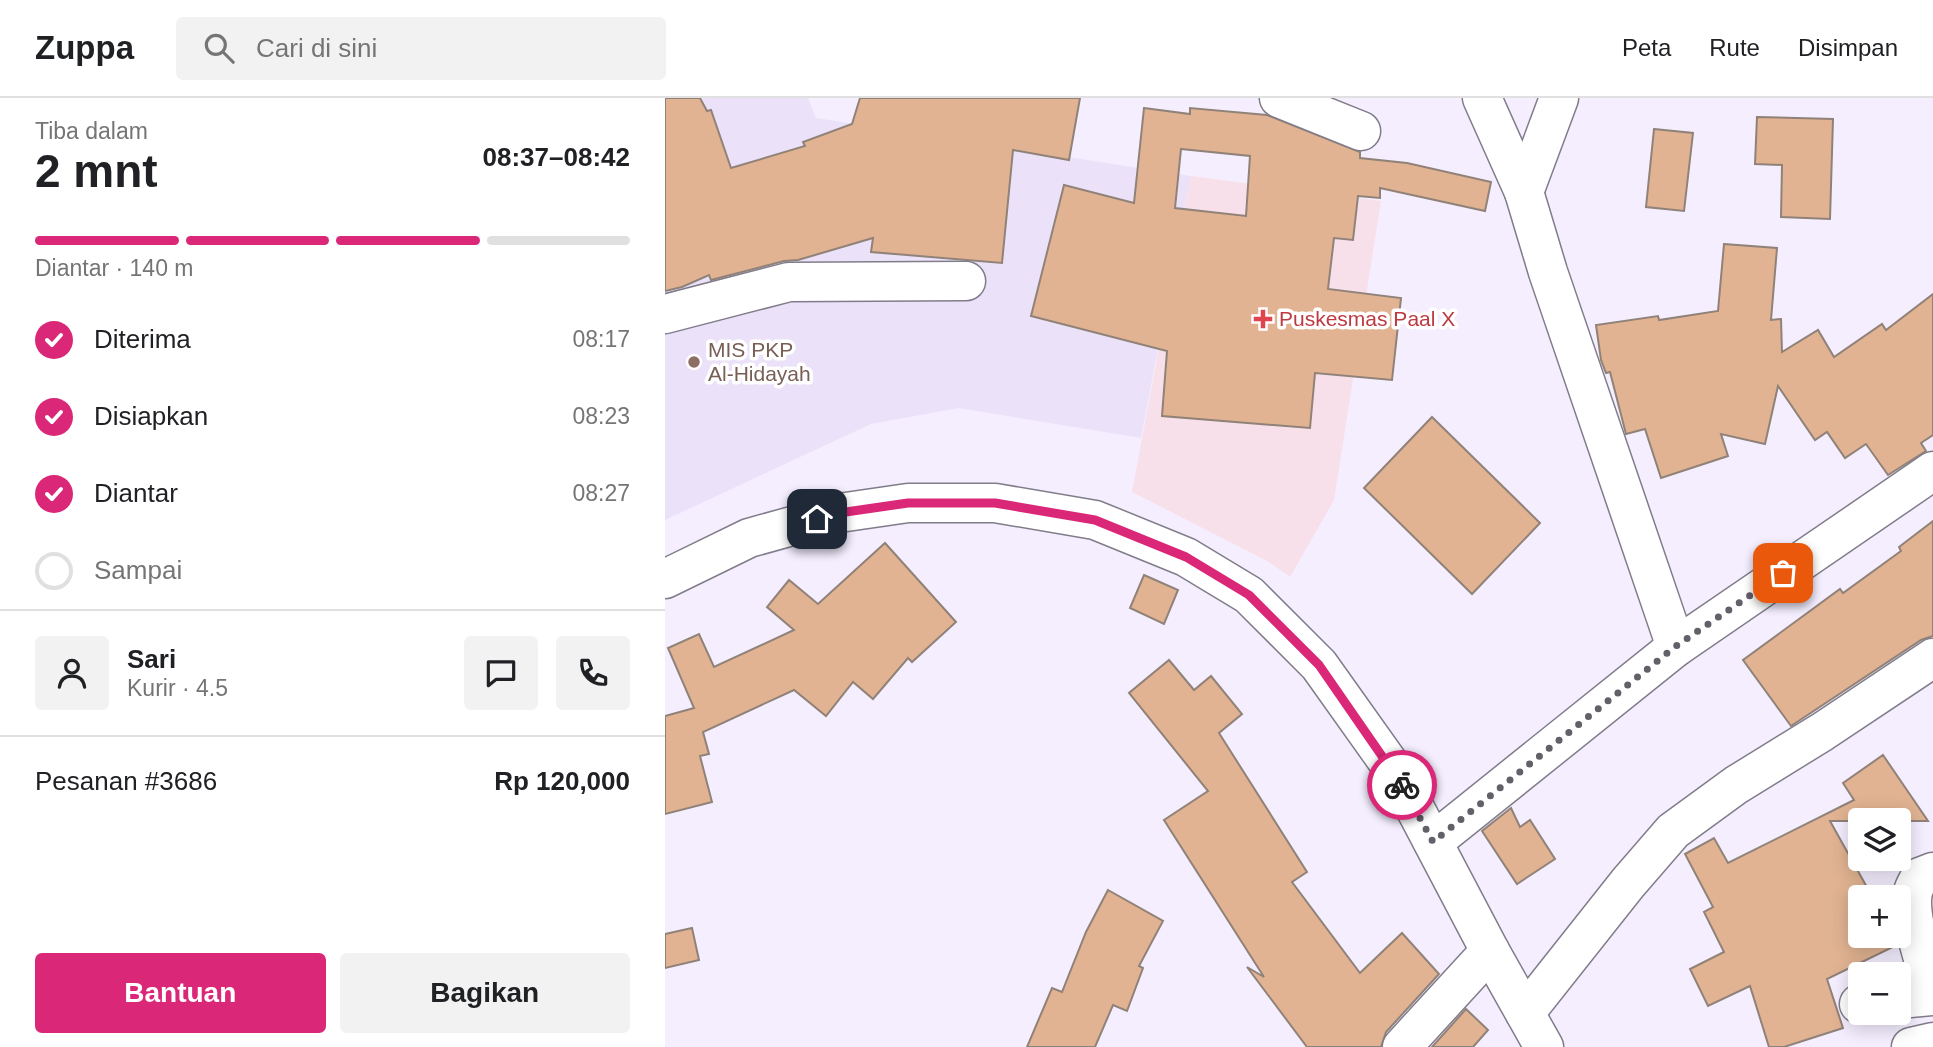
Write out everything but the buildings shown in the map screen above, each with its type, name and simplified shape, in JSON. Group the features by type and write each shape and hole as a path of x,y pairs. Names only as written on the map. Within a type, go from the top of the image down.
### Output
{"main road":[{"path":"1279,98 1361,131"},
{"path":"1482,98 1524,192 1548,272 1676,646"},
{"path":"1524,192 1559,98"},
{"path":"665,314 789,282 966,281"},
{"path":"1433,842 1676,646 1933,471"},
{"path":"665,579 749,538 839,513 908,503 995,503 1095,520 1186,557 1249,595 1319,665 1398,776 1544,1047"},
{"path":"1525,1013 1628,883 1673,831 1736,785 1933,658"},
{"path":"1933,872 1920,877 1913,892 1914,916 1933,990"},
{"path":"1402,1047 1490,951"},
{"path":"1911,998 1933,996"},
{"path":"1911,1047 1933,1042"}],"shaded area":[{"path":"665,98 808,98 816,118 1191,176 1141,438 959,408 871,424 665,520"},
{"name":"Puskesmas Paal X","path":"1191,176 1381,201 1334,500 1290,577 1269,562 1132,492"}],"way so far":[{"path":"1402,785 1433,842 1676,646 1783,573"}],"place":[{"name":"Puskesmas Paal X","path":"1263,319"},
{"name":"MIS PKP Al-Hidayah","path":"694,362"}],"route":[{"path":"817,519 908,503 995,503 1095,520 1186,557 1249,595 1319,665 1402,785"}]}
